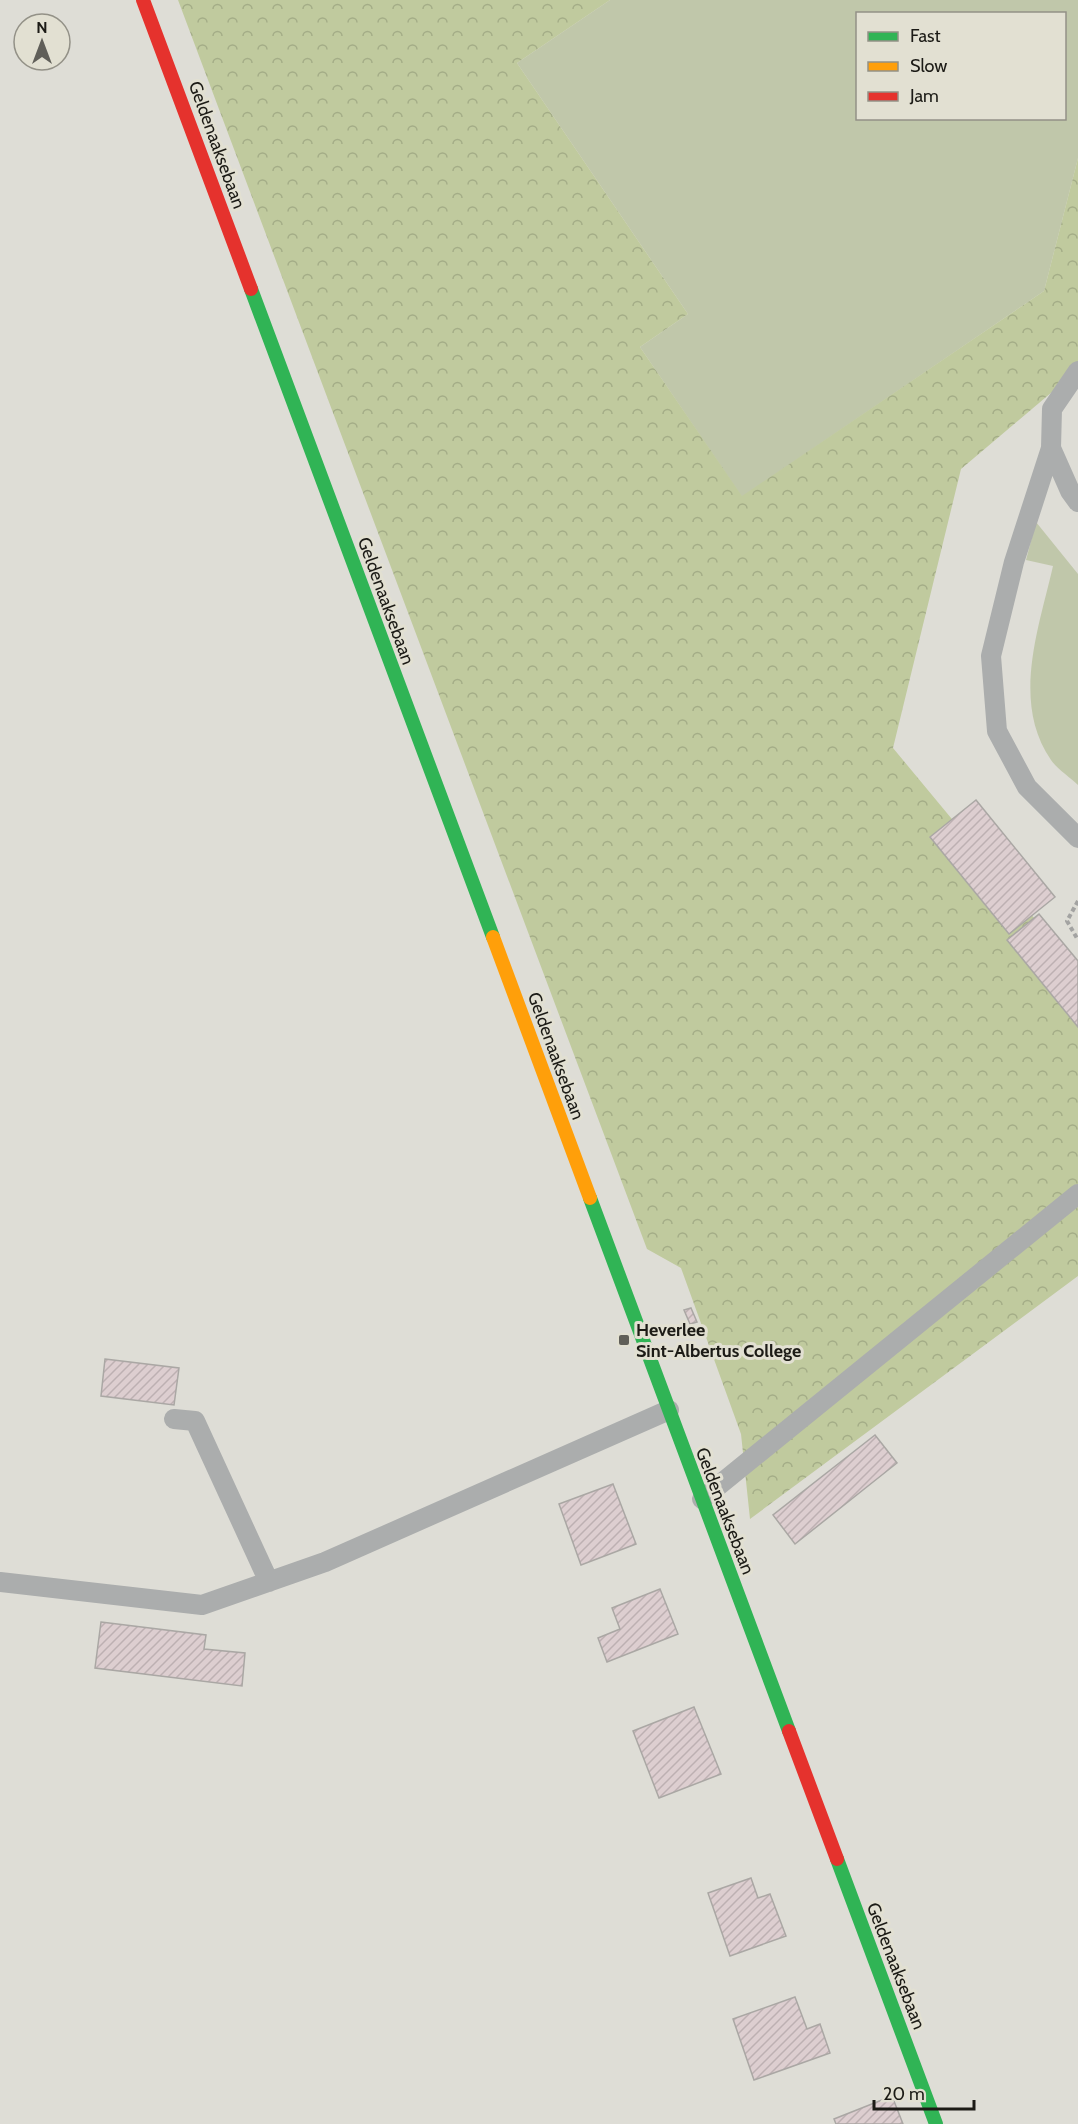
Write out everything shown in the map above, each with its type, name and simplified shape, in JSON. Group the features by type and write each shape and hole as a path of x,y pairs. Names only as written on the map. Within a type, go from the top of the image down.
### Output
{"street":[{"name":"Geldenaaksebaan","path":"143,0 936,2124"}],"lane":[{"path":"1078,371 1052,409 1050,448 1014,562 991,656 997,731 1027,786 1078,838"},
{"path":"1050,448 1070,492 1078,502"},
{"path":"702,1498 1078,1194"},
{"path":"0,1582 202,1605 325,1562 669,1410"},
{"path":"174,1419 195,1421 269,1582"}],"path":[{"path":"1078,901 1067,921 1078,940"}],"green space":[{"path":"178,0 610,0 517,63 688,314 640,347 742,496 1044,291 1078,158 1078,370 961,469 893,748 1078,971 1078,1276 750,1519 741,1434 681,1268 647,1249"},
{"path":"610,0 1078,0 1078,158 1044,291 742,497 640,347 688,314 517,63"},
{"path":"1036,522 1078,574 1078,785 1051,760 1039,738 1032,714 1030,689 1032,665 1053,566 1026,560"}],"building":[{"path":"976,800 1055,897 1009,934 930,837"},
{"path":"1039,914 1078,961 1078,1027 1007,940"},
{"path":"691,1308 697,1322 690,1324 684,1310"},
{"path":"105,1359 179,1368 174,1405 101,1396"},
{"path":"875,1435 897,1463 795,1544 773,1515"},
{"path":"613,1484 636,1544 581,1565 559,1504"},
{"path":"660,1589 678,1634 607,1662 598,1638 620,1629 612,1608"},
{"path":"101,1622 206,1635 204,1649 245,1653 242,1686 95,1668"},
{"path":"694,1707 721,1774 659,1798 633,1731"},
{"path":"751,1878 758,1898 770,1894 786,1936 730,1956 708,1893"},
{"path":"795,1997 807,2029 820,2024 830,2053 754,2080 733,2019"},
{"path":"892,2096 903,2124 836,2124 834,2119"}],"traffic: fast":[{"path":"251,289 493,937"},
{"path":"590,1198 789,1731"},
{"path":"837,1859 936,2124"}],"traffic: slow":[{"path":"493,937 590,1198"}],"traffic: jam":[{"path":"143,0 251,289"},
{"path":"789,1731 837,1859"}],"place":[{"name":"Heverlee Sint-Albertus College","path":"624,1340"}]}
